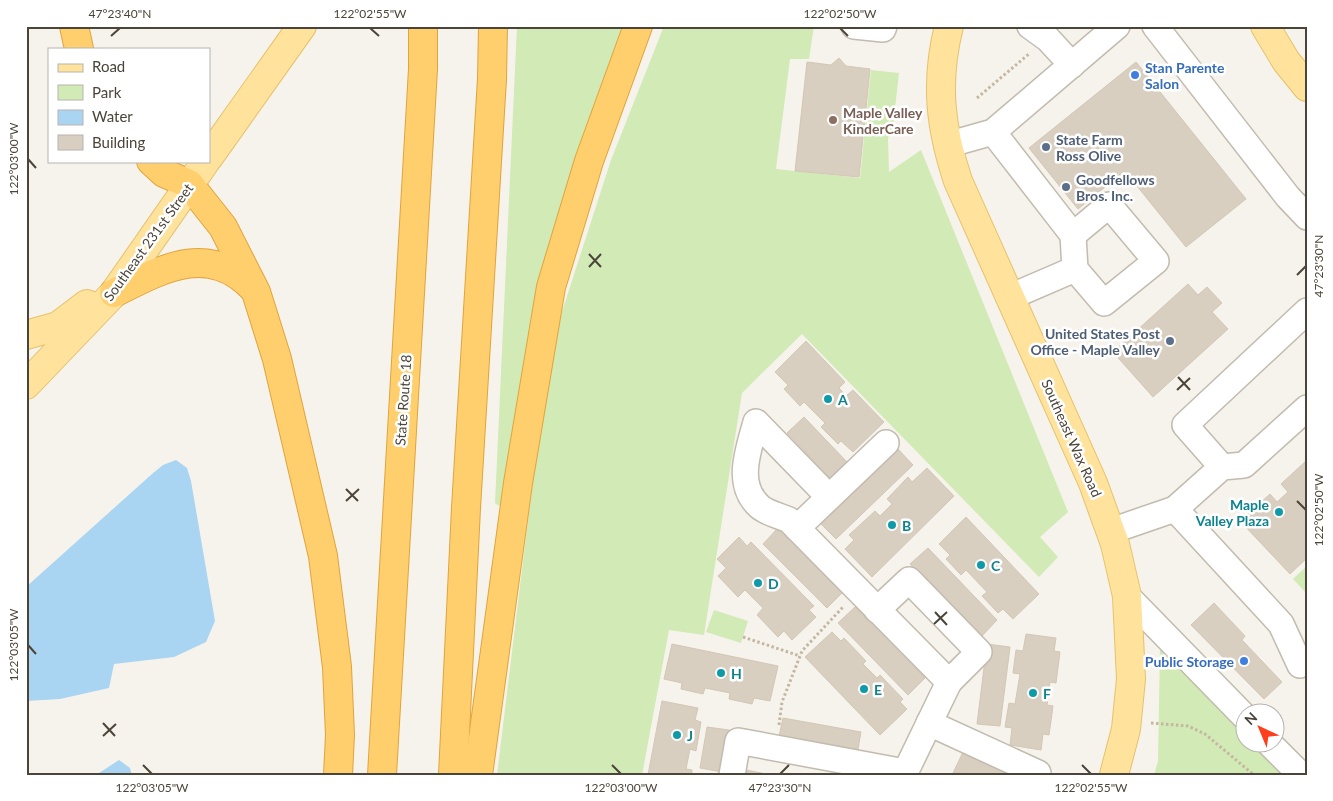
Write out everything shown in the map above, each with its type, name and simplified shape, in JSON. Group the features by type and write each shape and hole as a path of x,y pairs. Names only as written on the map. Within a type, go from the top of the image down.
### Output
{"highway":[{"path":"74,26 79,48"},
{"name":"State Route 18","path":"382,775 423,69 423,26"},
{"path":"453,775 466,508 492,79 493,26"},
{"path":"478,775 518,483 551,287 589,161 638,26"},
{"path":"152,162 164,173 189,184 223,227 256,292 277,359 323,556 336,667 340,735 338,775"},
{"path":"114,293 168,267 200,263 221,266 231,270 242,277 256,292"}],"main road":[{"path":"210,156 302,26"},
{"name":"Southeast Wax Road","path":"949,26 943,52 940,80 942,118 947,145 958,181 1093,483 1111,531 1127,596 1131,679 1127,721 1114,775"},
{"path":"1265,26 1286,61 1307,87"},
{"name":"Southeast 231st Street","path":"26,385 114,293 205,162"},
{"path":"26,335 58,326 81,310 150,242"}],"lane":[{"path":"854,26 883,30 884,26"},
{"path":"947,145 993,132 1117,26"},
{"path":"1155,26 1288,196 1307,217"},
{"path":"1039,32 1072,65"},
{"path":"993,132 1072,235 1075,269 1104,303 1156,261 1108,205 1072,235"},
{"path":"1010,297 1075,269"},
{"path":"1222,467 1184,425 1307,311"},
{"path":"1111,531 1175,509 1222,467 1244,466 1307,408"},
{"path":"829,497 756,422 744,469 748,492 761,508 789,520 949,682"},
{"path":"797,528 886,443"},
{"path":"1175,509 1281,624 1300,666"},
{"path":"732,775 738,741 905,773 949,682 979,652 909,580 877,610"},
{"path":"1127,596 1236,708"},
{"path":"929,723 1038,773"},
{"path":"1280,754 1301,775"}],"path":[{"path":"977,98 1039,32"},
{"path":"776,748 782,702 800,656 807,644 859,592"},
{"path":"743,637 800,656"},
{"path":"1127,721 1188,726 1205,734 1254,775"}],"green space":[{"path":"517,26 628,26 503,500 499,506 495,503"},
{"path":"664,26 814,26 809,59 790,59 776,169 860,178 871,70 899,73 892,135 888,138 889,172 921,150 1068,512 1040,537 1058,557 1039,577 802,334 742,393 704,635 669,630 642,775 497,775 541,414 559,321 611,160"},
{"path":"1307,566 1307,594 1293,579"},
{"path":"714,610 748,621 741,643 706,632"},
{"path":"1170,647 1236,720 1236,754 1267,754 1286,775 1154,775 1158,761 1160,648"}],"water":[{"path":"176,460 187,468 191,481 215,621 206,642 174,657 114,664 109,688 60,699 26,701 26,587 152,474 163,465"},
{"path":"119,760 130,768 132,775 96,775"}],"building":[{"name":"Maple Valley KinderCare","path":"839,58 846,66 870,69 859,177 795,171 807,62 831,65"},
{"path":"1136,62 1246,199 1186,247 1125,171 1078,209 1029,148"},
{"name":"United States Post Office - Maple Valley","path":"1188,284 1198,295 1207,287 1222,303 1212,312 1228,329 1153,397 1113,352"},
{"name":"A","path":"806,341 845,382 839,388 846,396 853,390 884,422 853,452 841,441 838,444 821,427 825,423 804,402 800,406 784,389 788,385 775,372"},
{"path":"804,417 847,462 830,478 787,433"},
{"path":"897,448 913,465 836,539 819,522"},
{"name":"Maple Valley Plaza","path":"1307,460 1307,558 1290,574 1240,521 1270,494 1277,502 1288,492 1281,484"},
{"name":"B","path":"927,468 954,496 872,577 845,549 854,540 849,535 875,511 880,516 892,504 887,499 908,477 912,482"},
{"name":"C","path":"966,517 1039,594 1013,619 1003,609 998,613 982,596 987,592 966,570 961,575 946,559 950,555 939,544"},
{"path":"779,527 843,592 827,608 763,544"},
{"name":"D","path":"739,537 747,546 751,542 814,606 809,610 816,617 792,640 784,631 778,637 757,615 763,608 745,590 738,597 718,576 726,568 717,559"},
{"path":"928,548 997,620 981,637 910,564"},
{"name":"Public Storage","path":"1214,603 1245,636 1242,640 1282,682 1264,699 1191,625"},
{"path":"855,607 925,678 908,695 838,623"},
{"name":"E","path":"832,632 841,641 844,638 866,661 863,664 877,678 880,675 903,699 900,702 907,709 880,735 805,657"},
{"name":"F","path":"1026,634 1056,638 1054,651 1060,652 1056,683 1050,682 1047,705 1053,706 1049,735 1043,734 1041,750 1010,745 1012,728 1005,727 1009,703 1015,704 1020,674 1013,673 1016,650 1023,651"},
{"name":"H","path":"672,644 778,666 770,701 754,698 752,704 729,699 730,693 705,688 703,694 681,689 682,683 664,679"},
{"path":"987,644 1010,647 1000,726 977,724"},
{"name":"J","path":"662,701 698,708 695,720 701,722 696,751 690,749 686,769 692,770 692,775 648,775"},
{"path":"783,718 861,732 857,755 778,741"},
{"path":"707,727 729,730 722,772 700,768"},
{"path":"963,752 1011,775 953,773"},
{"path":"742,769 766,774 741,775"}],"place":[{"name":"Stan Parente Salon","path":"1135,75"},
{"name":"Maple Valley KinderCare","path":"833,120"},
{"name":"State Farm Ross Olive","path":"1046,147"},
{"name":"Goodfellows Bros. Inc.","path":"1066,187"},
{"name":"United States Post Office - Maple Valley","path":"1170,341"},
{"name":"A","path":"828,399"},
{"name":"Maple Valley Plaza","path":"1279,512"},
{"name":"B","path":"892,525"},
{"name":"C","path":"981,565"},
{"name":"D","path":"758,583"},
{"name":"Public Storage","path":"1244,661"},
{"name":"H","path":"721,673"},
{"name":"E","path":"864,689"},
{"name":"F","path":"1033,693"},
{"name":"J","path":"677,735"}]}
